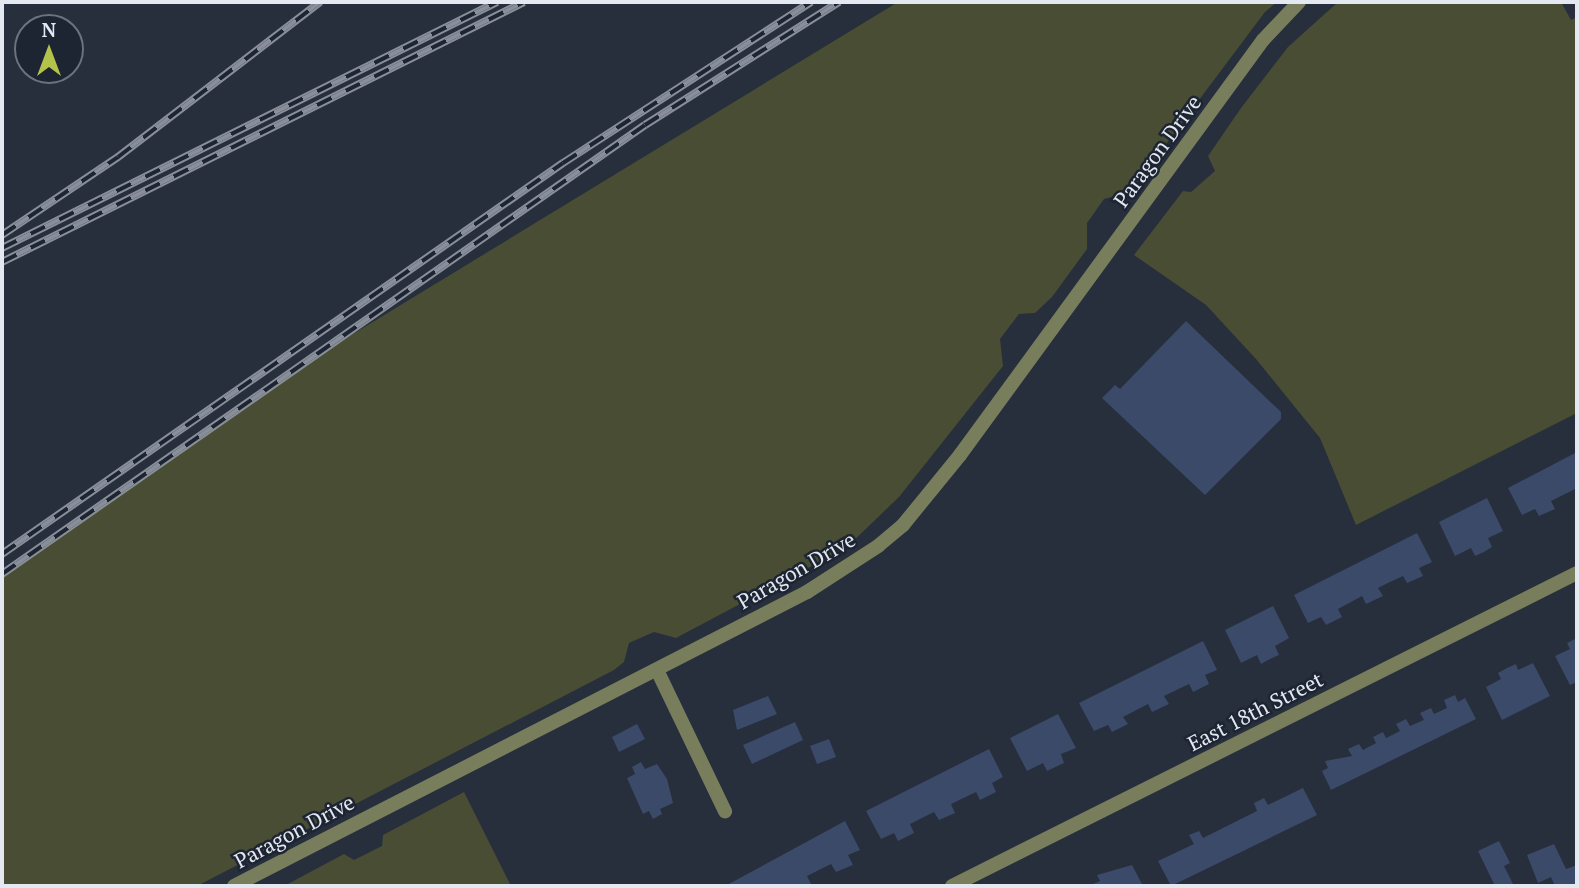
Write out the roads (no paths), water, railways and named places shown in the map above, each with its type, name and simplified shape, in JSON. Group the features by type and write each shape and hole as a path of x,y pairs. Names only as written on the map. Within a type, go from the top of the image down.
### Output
{"street":[{"name":"Paragon Drive","path":"234,886 807,592 852,565 903,525 960,455 1263,40 1299,2"},
{"name":"East 18th Street","path":"952,886 1577,573"},
{"path":"657,670 725,811"}],"railway":[{"path":"2,235 118,157 320,2"},
{"path":"2,248 497,2"},
{"path":"2,262 524,2"},
{"path":"2,554 563,163 811,2"},
{"path":"2,574 645,125 839,2"}]}
